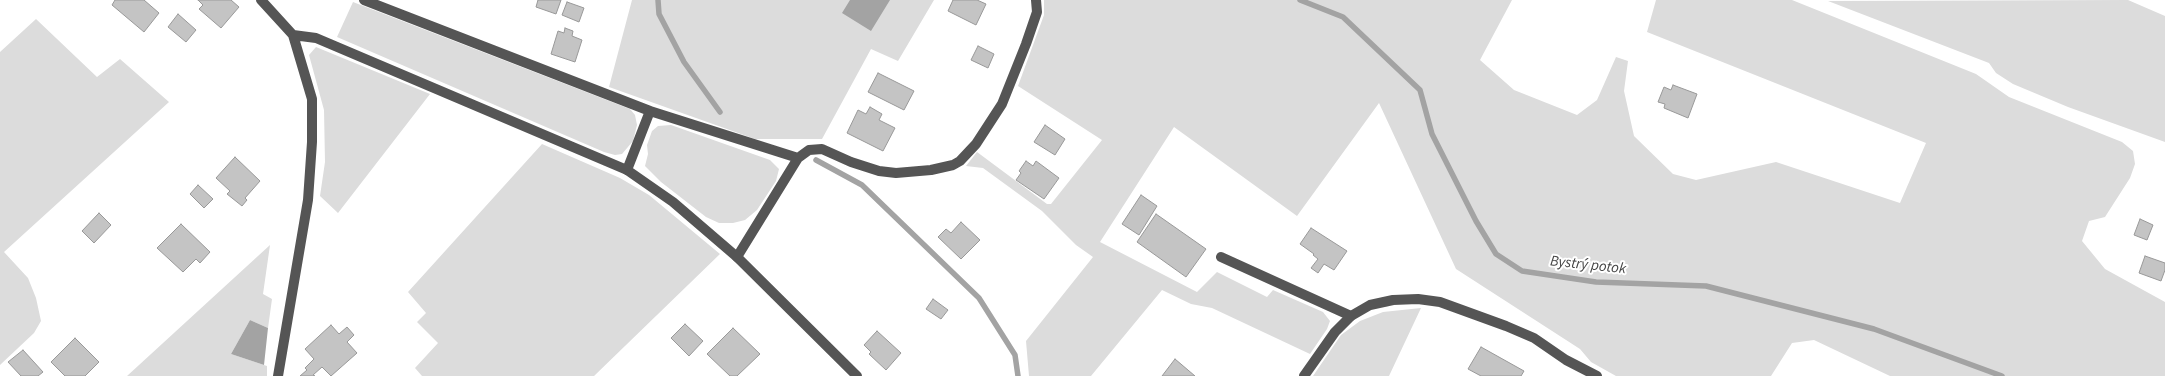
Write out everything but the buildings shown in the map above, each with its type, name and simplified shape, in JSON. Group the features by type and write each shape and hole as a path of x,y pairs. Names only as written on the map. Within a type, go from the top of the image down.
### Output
{"street":[{"path":"261,0 293,35 312,99 312,142 308,200 278,376"},
{"path":"364,0 650,111 798,158"},
{"path":"736,257 798,158 809,150 822,149 878,171 896,173 931,170 953,165 960,161 976,144 1002,104 1037,12 1036,0"},
{"path":"293,35 316,38 627,170 673,202 736,257 857,376"},
{"path":"627,170 650,111"},
{"path":"1221,257 1351,316"},
{"path":"1304,376 1335,332 1351,316 1370,305 1393,300 1418,299 1440,302 1534,338 1566,360 1597,376"}],"shaded area":[{"path":"632,0 934,0 898,61 871,49 822,139 755,139 609,87"},
{"path":"850,0 890,0 871,31 842,13"},
{"path":"1044,0 1512,0 1480,60 1514,90 1577,115 1597,100 1616,57 1628,61 1624,91 1634,136 1673,174 1696,180 1776,162 1900,203 1926,143 1647,32 1656,0 1792,0 1976,74 2009,97 2122,142 2133,151 2135,164 2130,178 2105,217 2089,221 2082,241 2105,269 2165,302 2165,376 1890,376 1814,340 1792,343 1771,376 1616,376 1591,362 1580,349 1456,269 1379,103 1297,216 1174,127 1100,242 1197,292 1217,272 1267,297 1273,290 1323,312 1330,321 1327,329 1310,354 1212,308 1191,304 1162,290 1091,376 1029,376 1026,341 1093,257 1076,245 1042,211 983,168 966,166 977,152 1047,204 1051,204 1102,140 1018,86 1044,15"},
{"path":"2128,0 2165,16 2165,142 2068,107 2013,84 1996,73 1989,63 1828,1"},
{"path":"353,2 630,109 635,115 637,125 633,141 622,154 615,155 604,152 337,37"},
{"path":"36,19 97,77 120,59 169,102 4,252 28,278 36,298 41,321 34,333 0,365 0,52"},
{"path":"316,47 430,94 338,213 320,196 325,162 324,110 309,55"},
{"path":"671,125 770,160 779,169 776,181 757,210 745,220 733,223 719,223 706,217 661,182 645,166 648,154 647,145 652,131 658,126"},
{"path":"542,144 620,178 649,195 720,254 594,376 422,376 415,368 438,343 417,322 426,313 408,292"},
{"path":"270,245 263,294 272,299 268,328 250,320 231,354 267,366 267,376 127,376"},
{"path":"1421,308 1389,376 1313,376 1341,335 1360,321 1383,312"},
{"path":"250,320 268,328 264,365 231,354"}],"waterway":[{"path":"658,0 659,14 684,62 720,112"},
{"name":"Bystrý potok","path":"1300,0 1343,17 1420,90 1432,134 1476,221 1496,254 1522,271 1596,282 1706,286 1874,329 2002,376"},
{"path":"816,160 862,185 979,298 1015,355 1018,376"}]}
